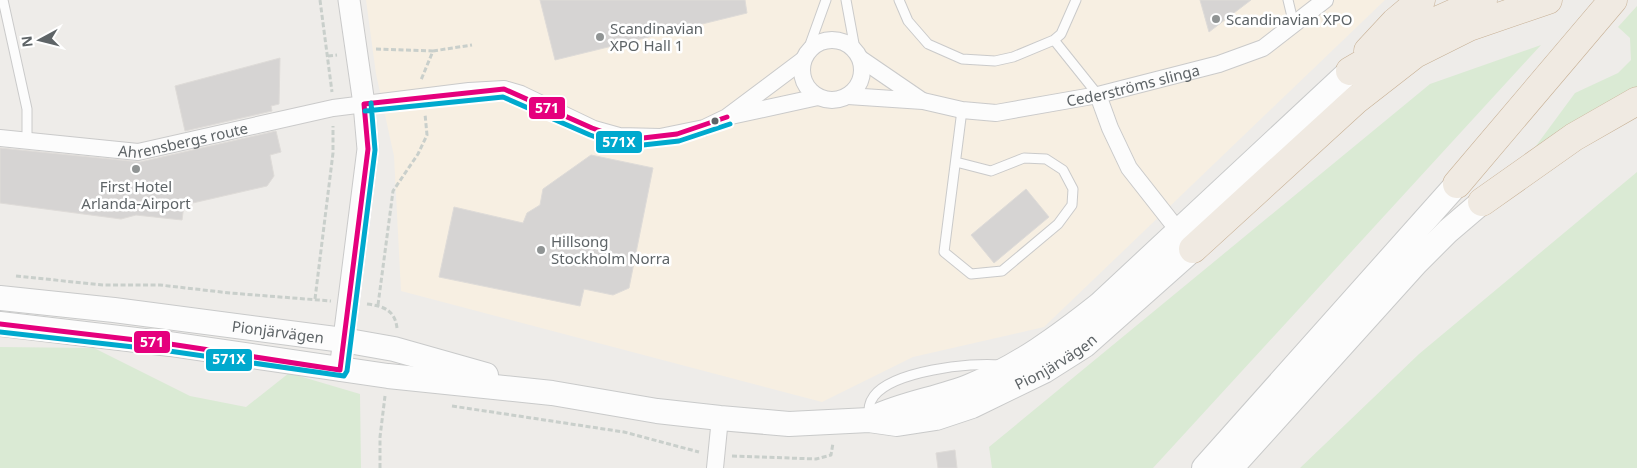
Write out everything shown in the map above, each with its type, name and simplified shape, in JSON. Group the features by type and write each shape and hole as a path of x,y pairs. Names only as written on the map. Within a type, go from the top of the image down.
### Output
{"highway":[{"path":"1350,70 1395,22 1421,0"},
{"path":"1350,70 1436,21 1483,0"},
{"path":"1186,241 1356,100 1416,54 1469,27 1548,0"},
{"path":"1457,184 1613,0"},
{"path":"1482,202 1574,137 1637,101"}],"main road":[{"name":"Pionjärvägen","path":"0,324 170,344 340,370 552,393 657,411 720,418 789,424 869,420 897,424 936,418 972,406 1015,386 1086,345 1350,70"},
{"path":"1204,468 1457,184"},
{"path":"1231,468 1416,263 1448,231 1482,202"},
{"name":"Pionjärvägen","path":"869,420 892,409 928,400 970,386 1010,366 1064,332 1186,241"},
{"name":"Pionjärvägen","path":"0,298 123,311 343,340 394,349 552,393"}],"street":[{"path":"340,370 368,148 364,104 349,0"},
{"name":"Cederströms slinga","path":"727,117 818,97 829,100 848,96 923,101 962,110 996,113 1098,95 1219,64 1263,48 1325,0"},
{"name":"Cederströms slinga","path":"364,104 423,99 469,91 504,89 521,94 594,129 638,138 678,135 704,128 727,117 806,55 819,42 832,39 844,42 923,101"},
{"path":"848,96 860,82 862,70 858,54"},
{"path":"806,55 801,71 804,82 810,91 818,97"},
{"path":"1098,95 1110,128 1129,168 1186,241"},
{"name":"Ahrensbergs route","path":"0,138 138,152 333,108 364,104"},
{"path":"716,461 720,418"}],"lane":[{"path":"3,0 27,109 27,142"},
{"path":"806,55 826,0"},
{"path":"846,0 858,54"},
{"path":"898,0 908,21 928,44 962,59 995,61 1013,57 1054,40 1061,34 1076,0"},
{"path":"1288,0 1294,25"},
{"path":"1054,40 1098,95"},
{"path":"956,162 991,171 1024,158 1046,159 1063,170 1072,189 1072,205 1058,224 1002,271 970,274 944,252 962,110"}],"path":[{"path":"316,299 333,152 333,108 320,0"},
{"path":"372,50 433,51 472,45"},
{"path":"421,78 433,51"},
{"path":"328,56 340,54"},
{"path":"378,305 393,191 418,154 427,135 425,114"},
{"path":"385,396 394,398"},
{"path":"451,406 624,432 716,461 823,458 831,454 833,446 832,423"}],"shaded area":[{"path":"366,0 1385,0 1044,327 913,357 822,402 401,291 394,156 376,74"}],"green space":[{"path":"1637,6 1637,88 1596,108 1533,150 1575,93 1618,73 1631,60 1630,38 1618,27"},
{"path":"1541,45 1153,468 992,468 989,447 1430,84"},
{"path":"1637,172 1637,468 1300,468 1419,354"},
{"path":"0,347 94,348 190,396 246,407 289,373 360,394 361,468 0,468"}],"building":[{"name":"Scandinavian XPO Hall 1","path":"540,0 745,0 747,13 555,60"},
{"name":"Scandinavian XPO","path":"1200,0 1251,0 1209,32"},
{"path":"280,58 279,104 271,106 272,111 185,131 175,86"},
{"name":"First Hotel Arlanda-Airport","path":"276,131 281,152 270,155 274,176 267,186 184,205 182,220 136,215 121,219 0,203 0,148 140,162"},
{"name":"Hillsong Stockholm Norra","path":"591,155 653,168 629,288 613,295 584,289 580,306 439,277 454,207 523,223 527,213 540,205 543,189"},
{"path":"1026,189 1049,217 994,263 971,235"},
{"path":"955,450 957,468 938,468 936,453"}],"transit line":[{"name":"571","path":"364,104 504,89 609,134 643,138 677,134 727,117"},
{"name":"571X","path":"365,111 503,97 607,141 643,145 679,141 730,124"},
{"name":"571X","path":"0,332 169,351 344,376 347,371 375,150 371,103"},
{"name":"571","path":"0,324 170,344 340,370 368,149 364,104"}],"place":[{"name":"Scandinavian XPO","path":"1216,19"},
{"name":"Scandinavian XPO Hall 1","path":"600,37"},
{"name":"First Hotel Arlanda-Airport","path":"136,169"},
{"name":"Hillsong Stockholm Norra","path":"541,250"}]}
